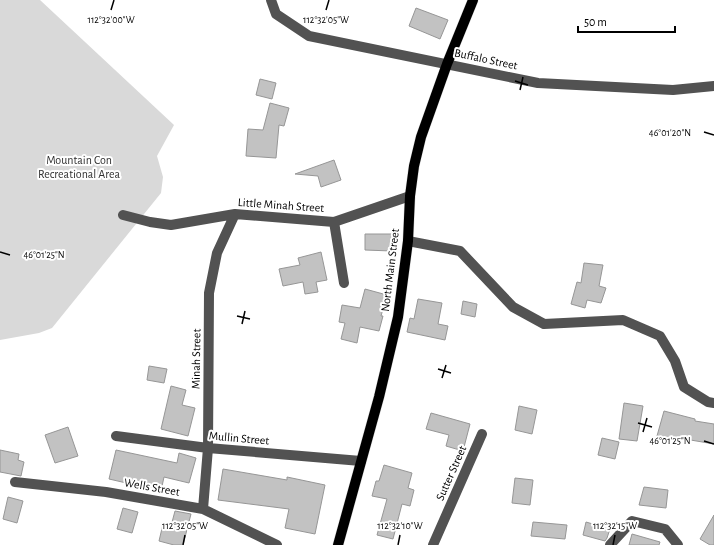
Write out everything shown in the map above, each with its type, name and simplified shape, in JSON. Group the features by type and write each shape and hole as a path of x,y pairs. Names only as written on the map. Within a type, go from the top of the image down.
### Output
{"main road":[{"name":"North Main Street","path":"338,545 379,397 398,317 408,241 410,196 414,166 421,138 447,64 473,0"}],"street":[{"name":"Buffalo Street","path":"271,0 276,14 309,36 538,83 672,90 714,86"},
{"name":"Little Minah Street","path":"123,215 150,222 171,225 235,214 334,222 410,196"},
{"name":"Minah Street","path":"203,509 208,448 209,293 217,253 235,214"},
{"path":"334,222 344,282"},
{"path":"408,241 460,251 513,307 544,324 623,320 660,336 675,360 684,387 708,402 714,403"},
{"name":"Sutter Street","path":"433,545 482,434"},
{"name":"Mullin Street","path":"116,436 208,448 361,461"},
{"name":"Wells Street","path":"15,482 106,492 203,509 278,545"},
{"path":"610,545 632,521 666,529 678,545"}],"green space":[{"name":"Mountain Con Recreational Area","path":"0,0 40,0 174,125 157,156 163,177 161,193 52,328 39,333 0,340"}],"building":[{"path":"416,8 448,20 440,39 409,26"},
{"path":"260,79 276,83 272,99 256,95"},
{"path":"270,103 289,108 284,126 279,125 276,158 246,156 248,129 263,130"},
{"path":"334,160 341,180 321,187 318,176 295,174"},
{"path":"365,234 392,234 392,251 365,250"},
{"path":"321,252 327,280 316,282 318,292 305,294 303,282 283,286 279,269 300,265 298,258"},
{"path":"584,263 603,265 599,286 606,288 601,303 587,300 585,308 571,304 577,282 581,283"},
{"path":"365,289 387,295 381,316 383,316 379,331 360,327 357,343 341,339 345,323 339,322 342,305 360,308"},
{"path":"418,299 442,303 438,324 448,326 445,340 407,332 410,318 414,319"},
{"path":"463,301 477,304 475,317 461,314"},
{"path":"149,366 167,369 164,383 147,380"},
{"path":"171,386 186,390 182,405 195,408 188,436 161,429"},
{"path":"624,403 643,406 637,441 619,439"},
{"path":"519,406 537,410 532,434 515,430"},
{"path":"664,411 695,419 695,421 714,424 714,444 673,437 673,440 657,436"},
{"path":"431,413 470,424 463,451 446,446 449,435 426,429"},
{"path":"68,427 78,456 55,463 45,435"},
{"path":"602,438 619,442 615,459 598,455"},
{"path":"0,450 19,454 18,460 24,462 21,476 0,472"},
{"path":"116,450 177,463 179,453 196,458 189,483 164,477 161,491 109,479"},
{"path":"384,465 412,473 408,488 414,490 410,506 402,504 393,539 377,535 387,499 372,496 376,481 379,481"},
{"path":"223,469 287,480 287,477 325,485 315,534 285,528 289,509 218,500"},
{"path":"515,478 533,480 530,505 512,503"},
{"path":"644,487 668,490 666,508 639,505"},
{"path":"8,497 23,501 17,523 3,519"},
{"path":"123,508 138,512 132,533 117,529"},
{"path":"175,511 191,514 183,545 174,545 159,541 163,524 171,526"},
{"path":"714,515 714,545 710,545 700,539"},
{"path":"533,522 567,525 565,539 531,536"},
{"path":"586,522 610,529 605,541 583,535"},
{"path":"632,534 660,542 659,545 629,545"}]}
